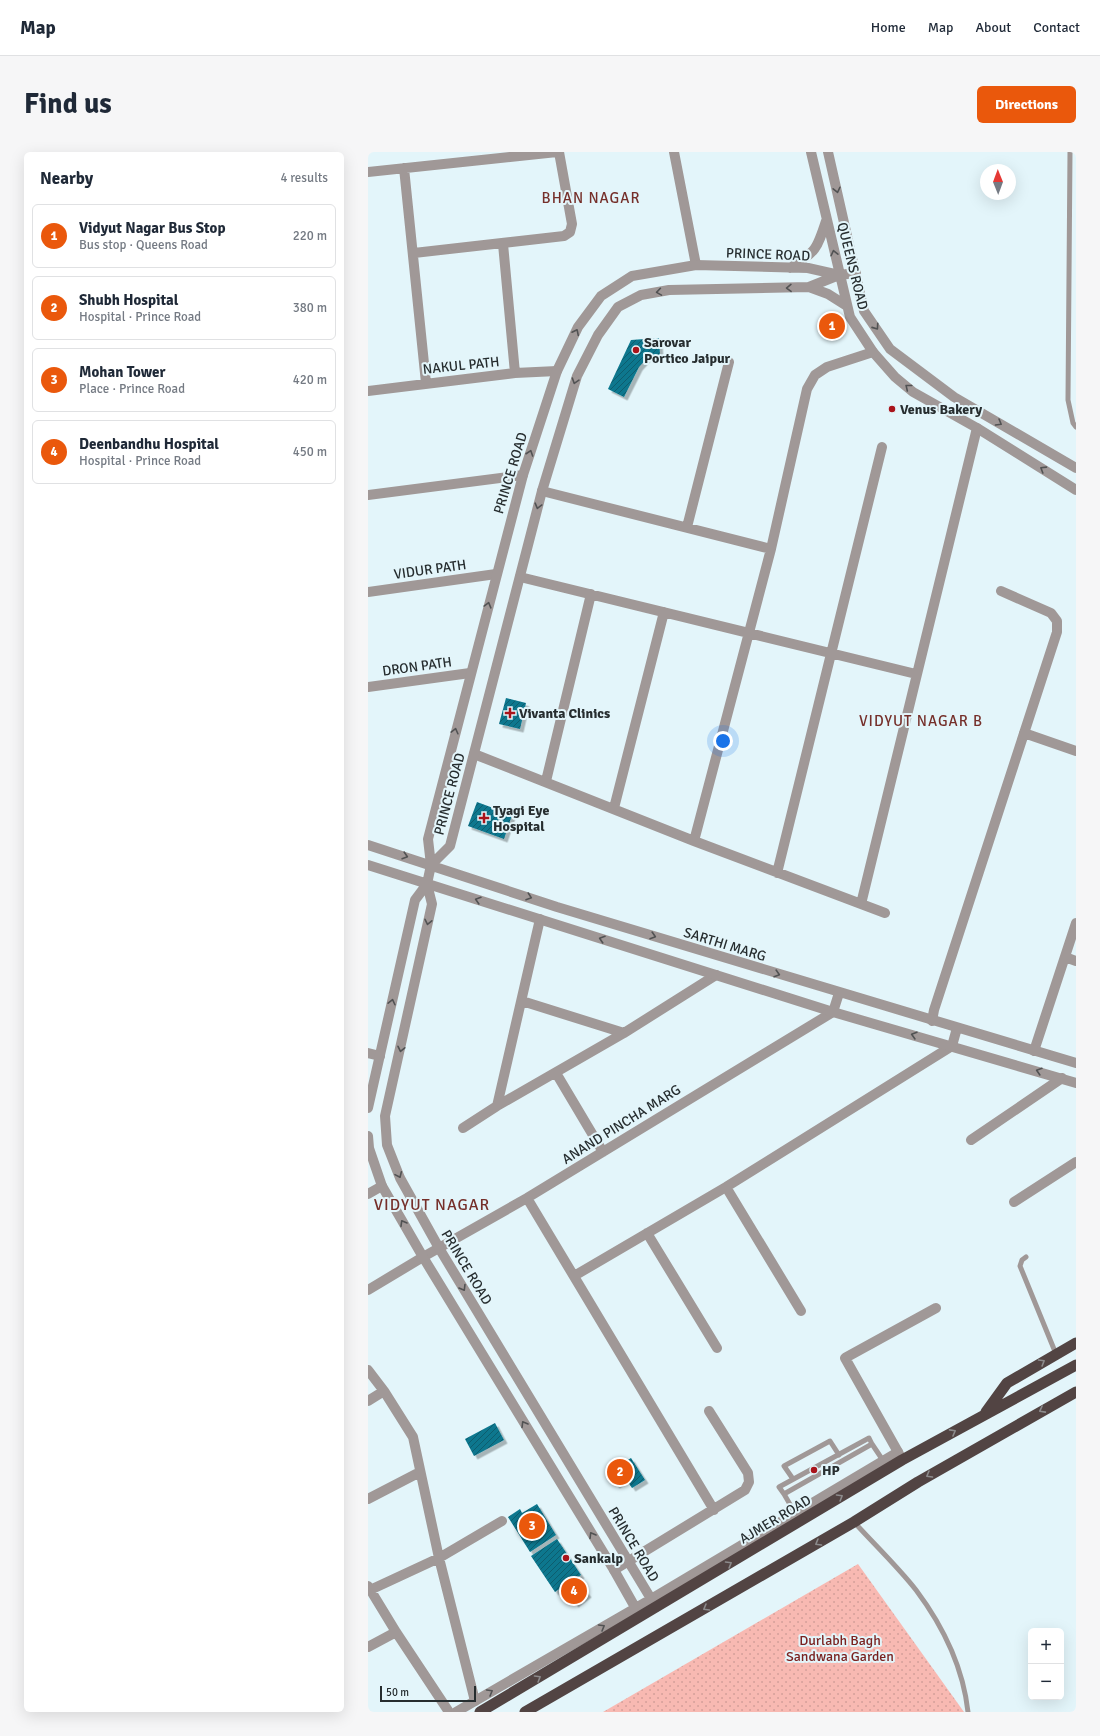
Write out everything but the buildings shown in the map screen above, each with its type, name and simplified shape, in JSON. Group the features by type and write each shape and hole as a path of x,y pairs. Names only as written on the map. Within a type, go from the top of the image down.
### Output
{"highway":[{"name":"AJMER ROAD","path":"480,1712 638,1612 900,1456 983,1415 1007,1383 1076,1343"},
{"path":"983,1415 1076,1365"},
{"path":"525,1712 854,1522 925,1478 1076,1392"}],"street":[{"path":"368,172 558,152 572,224 570,232 564,236 414,253"},
{"path":"674,152 696,265"},
{"name":"QUEENS ROAD","path":"811,152 850,317 873,352 895,377 913,392 977,428 1076,490"},
{"name":"QUEENS ROAD","path":"828,152 864,311 890,349 954,397 1076,468"},
{"path":"404,168 414,253 426,383"},
{"path":"788,269 806,258 818,246 826,219"},
{"path":"503,244 515,373"},
{"name":"PRINCE ROAD","path":"368,1108 415,900 427,884 431,865 428,839 522,475 558,371 578,327 601,296 632,276 696,265 788,269 808,268 839,275"},
{"path":"839,275 856,273"},
{"name":"PRINCE ROAD","path":"431,865 450,846 542,491 577,376 598,335 618,307 641,295 669,290 809,287 839,275"},
{"path":"809,287 828,294 847,306"},
{"path":"694,841 771,549 806,389 815,375 827,367 873,352"},
{"path":"687,527 729,362"},
{"name":"NAKUL PATH","path":"368,391 515,373 558,371"},
{"path":"860,904 977,428"},
{"path":"777,873 882,447"},
{"path":"368,495 522,475"},
{"path":"542,491 771,549"},
{"name":"VIDUR PATH","path":"368,592 496,574"},
{"path":"520,577 832,652 916,674"},
{"path":"932,1021 936,1002 1057,632 1057,621 1051,613 1001,590"},
{"path":"546,781 591,594"},
{"path":"614,808 664,612"},
{"name":"DRON PATH","path":"368,687 470,673"},
{"path":"1024,733 1076,751"},
{"path":"474,754 546,781 694,841 885,913"},
{"name":"SARTHI MARG","path":"368,845 557,907 706,953 1076,1063"},
{"path":"368,865 833,1012 1076,1083"},
{"name":"PRINCE ROAD","path":"427,884 432,904 385,1116 387,1145 400,1178 439,1248 653,1603"},
{"path":"497,1106 540,919"},
{"path":"1034,1051 1076,923"},
{"path":"701,970 706,953"},
{"path":"1065,957 1076,961"},
{"path":"463,1128 497,1106 624,1033 716,975"},
{"path":"833,1012 839,993"},
{"path":"522,1001 624,1033"},
{"name":"ANAND PINCHA MARG","path":"368,1290 604,1152 678,1105 833,1012"},
{"path":"574,1276 726,1187 952,1046 957,1028"},
{"path":"368,1053 380,1056"},
{"path":"556,1073 604,1152"},
{"path":"971,1140 1062,1078"},
{"path":"368,1136 369,1148 382,1186 423,1257 614,1570 638,1612 456,1712"},
{"path":"1014,1202 1076,1162"},
{"path":"368,1194 382,1186"},
{"path":"726,1187 801,1311"},
{"path":"527,1198 714,1510"},
{"path":"647,1233 717,1348"},
{"path":"900,1456 844,1358 936,1308"},
{"path":"368,1370 384,1391 412,1437 439,1558 475,1701"},
{"path":"368,1401 384,1391"},
{"path":"614,1570 745,1490 749,1482 748,1473 709,1411"},
{"path":"368,1499 420,1472"},
{"path":"449,1712 369,1588 439,1558 502,1521"},
{"path":"368,1647 396,1632"}],"lane":[{"path":"1070,152 1068,400 1073,423 1076,427"},
{"path":"1026,1257 1022,1260 1020,1266 1056,1354"},
{"path":"797,1517 779,1487 868,1438 885,1465"},
{"path":"793,1479 784,1466 830,1441 839,1454"},
{"path":"784,1494 872,1444"},
{"path":"854,1522 915,1590 941,1629 956,1661 966,1698 968,1712"}],"green space":[{"name":"Durlabh Bagh Sandwana Garden","path":"858,1564 964,1712 603,1712"}],"place":[{"name":"Vidyut Nagar Bus Stop","path":"832,326"},
{"name":"Sarovar Portico Jaipur","path":"636,350"},
{"name":"Venus Bakery","path":"892,409"},
{"name":"Vivanta Clinics","path":"510,713"},
{"name":"Tyagi Eye Hospital","path":"484,818"},
{"name":"HP","path":"814,1470"},
{"name":"Shubh Hospital","path":"620,1472"},
{"name":"Mohan Tower","path":"532,1526"},
{"name":"Sankalp","path":"566,1558"},
{"name":"Deenbandhu Hospital","path":"574,1591"}],"district":[{"name":"BHAN NAGAR","path":"591,198"},
{"name":"VIDYUT NAGAR B","path":"921,721"},
{"name":"VIDYUT NAGAR","path":"432,1204"}]}
